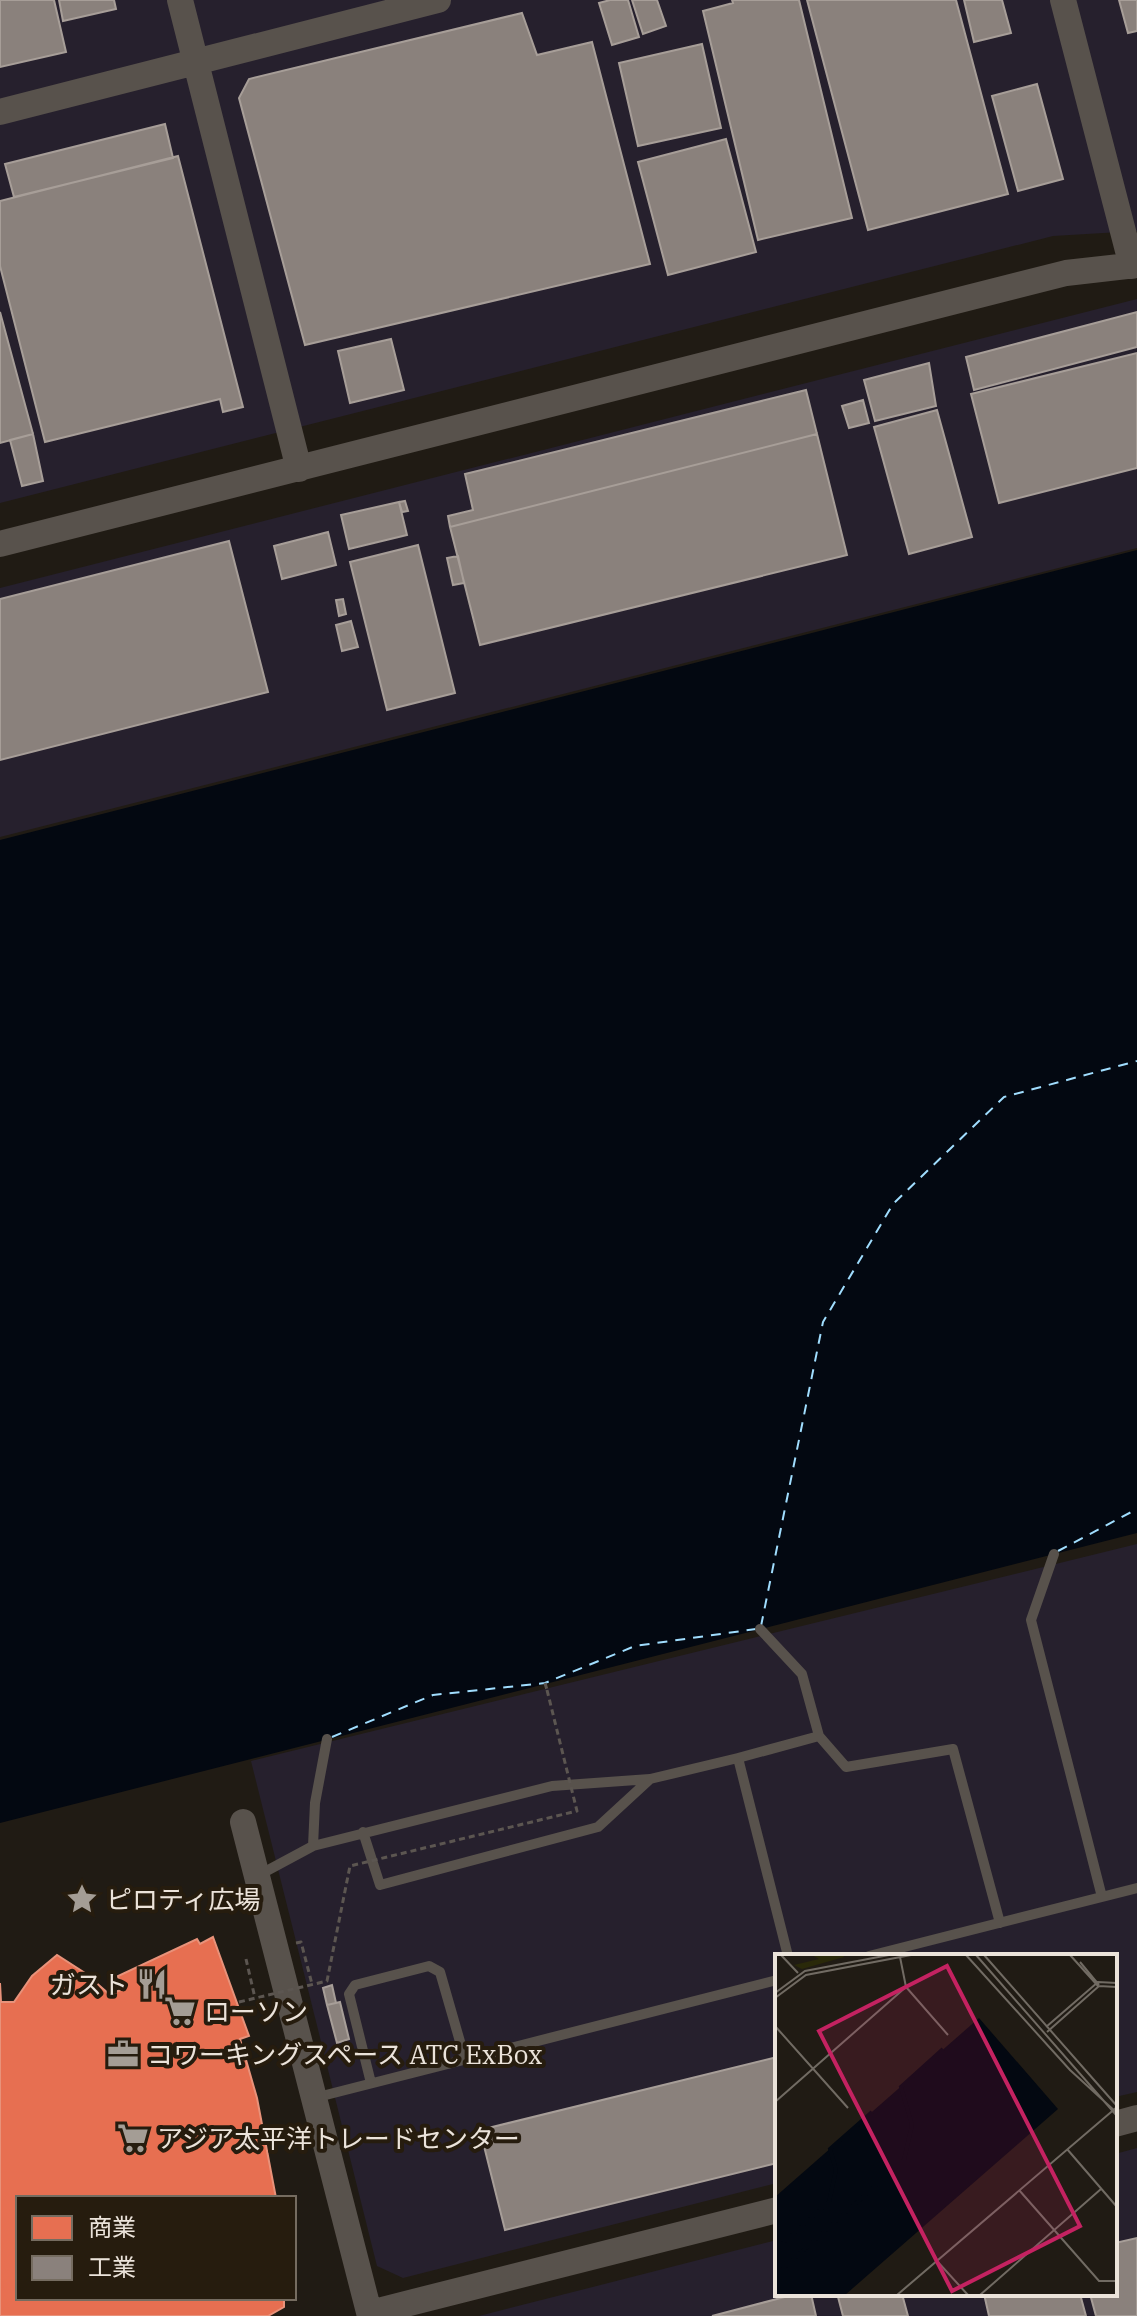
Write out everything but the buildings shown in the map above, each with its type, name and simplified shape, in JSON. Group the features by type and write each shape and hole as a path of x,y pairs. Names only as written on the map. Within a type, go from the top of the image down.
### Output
{"street":[{"path":"180,0 299,469"},
{"path":"0,112 438,0"},
{"path":"0,544 1066,273 1134,265 1063,0"},
{"path":"243,1822 311,2098 370,2315 775,2211"},
{"path":"1117,2123 1137,2118"}],"lane":[{"path":"1054,1554 1031,1620 1102,1897"},
{"path":"760,1629 802,1674 819,1736 846,1767 953,1749 1000,1923"},
{"path":"256,1877 313,1846 363,1832 552,1786 650,1779 819,1736"},
{"path":"313,1846 315,1803 327,1739"},
{"path":"738,1758 787,1954"},
{"path":"363,1832 380,1885 598,1827 650,1779"},
{"path":"877,1954 1137,1888"},
{"path":"371,2083 349,1994 355,1985 429,1966 440,1972 465,2059"},
{"path":"311,2098 775,1981"}],"path":[{"path":"239,2002 327,1981 350,1866 577,1811 545,1683"},
{"path":"302,1946 312,1984"},
{"path":"246,1959 255,1998"}],"shaded area":[{"path":"0,0 1137,0 1137,231 1053,236 0,503"},
{"path":"1137,299 1137,548 0,837 0,588"},
{"path":"1137,550 1137,1533 0,1823 0,840"},
{"path":"1137,1544 1137,2092 1117,2097 1117,1954 775,1954 775,2184 403,2278 377,2266 251,1761"},
{"path":"1137,2148 1137,2316 479,2316 775,2241 775,2296 1117,2296 1117,2153"}],"ferry route":[{"path":"761,1626 823,1322 893,1204 1004,1097 1137,1061"},
{"path":"1058,1551 1137,1509"},
{"path":"332,1737 433,1695 545,1683 635,1646 756,1629"}],"place":[{"name":"ピロティ広場","path":"82,1899"},
{"name":"ガスト","path":"152,1984"},
{"name":"ローソン","path":"180,2011"},
{"name":"コワーキングスペース ATC ExBox","path":"123,2054"},
{"name":"アジア太平洋トレードセンター","path":"133,2138"}]}
